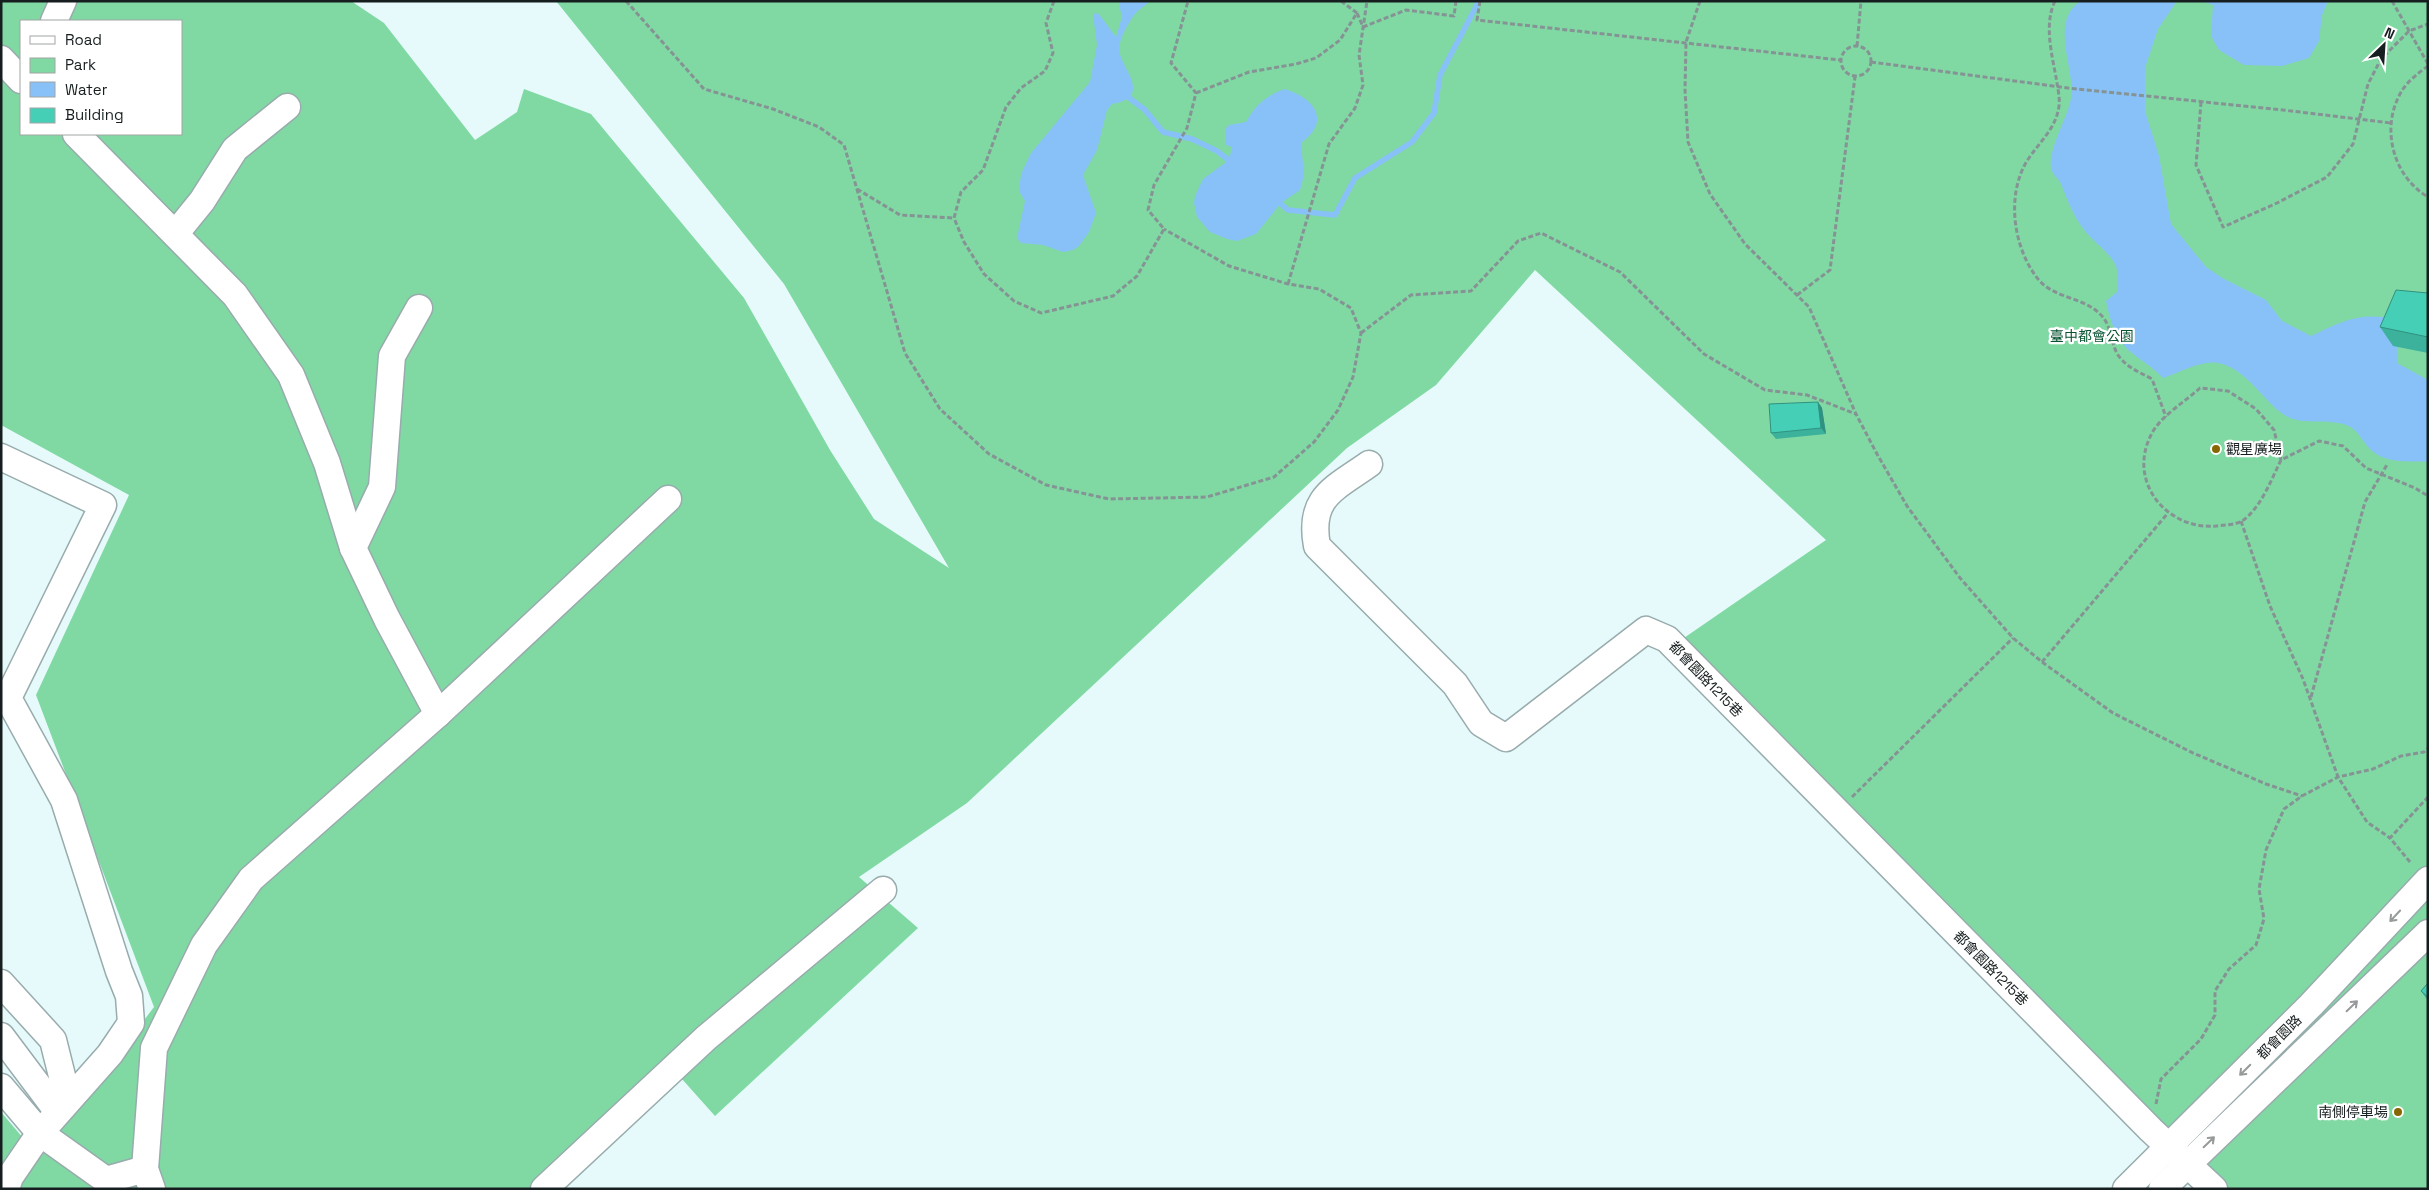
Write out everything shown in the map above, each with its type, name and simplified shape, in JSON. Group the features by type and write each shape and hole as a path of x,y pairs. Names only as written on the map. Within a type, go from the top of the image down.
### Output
{"street":[{"path":"54,20 63,1"},
{"path":"176,233 202,201 236,149 287,107"},
{"path":"77,135 176,233 235,295 291,375 327,462 354,548 386,619 438,714"},
{"path":"354,548 382,487 392,356 419,308"},
{"path":"1,457 104,505 5,704 64,800 119,971 129,996 131,1024 110,1054 40,1133 10,1177 6,1189"},
{"name":"都會園路1215巷","path":"1369,464 1323,497 1314,528 1317,546 1455,684 1481,723 1506,738 1646,630 1667,639 1836,813 2214,1189"},
{"path":"1,1087 40,1133 106,1180 148,1179 154,1048 204,946 251,879 344,794 438,714 668,499"},
{"name":"都會園路","path":"2126,1189 2312,1005 2419,871"},
{"path":"544,1189 706,1038 883,890"},
{"name":"都會園路","path":"2162,1189 2169,1146 2332,1025 2428,933"},
{"path":"1,982 52,1040 63,1080 58,1112"},
{"path":"2312,1005 2332,1025"},
{"path":"1,1036 58,1112"}],"path":[{"path":"626,1 704,89 773,109 819,127 844,145 905,353 940,409 989,454 1046,485 1109,499 1207,497 1274,477 1314,442 1338,410 1353,377 1361,333 1352,308 1319,288 1288,284 1229,266 1164,229 1148,210 1154,185 1186,128 1196,93"},
{"path":"1054,1 1046,23 1053,53 1045,71 1021,88 1006,107 983,170 961,192 954,218 964,242 984,274 1014,302 1041,313 1113,296 1136,276 1164,229"},
{"path":"1188,1 1171,63 1196,93"},
{"path":"1341,1 1357,13 1363,27"},
{"path":"1288,284 1329,144 1355,108 1363,85 1359,55 1367,1"},
{"path":"1363,27 1406,10 1454,16 1456,1"},
{"path":"1480,1 1477,20 1840,60"},
{"path":"1700,1 1686,42 1688,142 1710,194 1745,244 1809,307 1856,414 1907,506 1960,578 2013,638 2042,662 2122,717 2193,753 2266,784 2302,796"},
{"path":"1857,46 1861,1"},
{"path":"2055,1 2049,20 2060,105 2053,127 2019,176 2014,200 2016,227 2024,256 2038,280 2054,292 2078,300 2101,314 2111,331 2118,354 2130,368 2152,379 2166,417"},
{"path":"2392,1 2428,65 2411,79 2399,96 2392,123 2391,138 2395,158 2406,178 2428,197"},
{"path":"1196,93 1249,72 1296,64 1316,58 1340,40 1357,13"},
{"path":"2202,102 2196,165 2223,227 2277,203 2327,177 2353,144 2368,84 2381,58 2409,30 2428,24"},
{"path":"1840,60 1848,48 1857,46 1866,50 1870,62 1865,73 1855,77"},
{"path":"1840,60 1843,70 1855,77"},
{"path":"1870,62 2057,87 2392,123"},
{"path":"1797,295 1830,270 1855,77"},
{"path":"857,189 900,214 954,218"},
{"path":"1361,333 1411,295 1471,291 1518,241 1540,232 1620,272 1704,354 1765,390 1807,395 1856,414"},
{"path":"2200,388 2228,391 2256,409 2274,430 2280,460 2259,503 2241,521 2203,527 2183,522 2168,513 2152,494 2145,474 2145,454 2151,434 2166,417 2200,388"},
{"path":"2280,460 2319,441 2343,446 2366,468 2415,488 2428,496"},
{"path":"2310,697 2365,502 2372,487 2382,475 2388,463"},
{"path":"2042,662 2168,513"},
{"path":"2241,521 2270,606 2310,697 2338,777 2367,822 2390,838 2419,871"},
{"path":"1836,813 2013,638"},
{"path":"2169,1146 2161,1079 2201,1039 2215,1015 2215,991 2229,969 2256,945 2264,919 2259,889 2266,850 2284,809 2302,796 2338,777 2373,769 2392,759 2424,752 2428,748"},
{"path":"2390,838 2428,797"}],"green space":[{"name":"臺中都會公園","path":"1,1 351,1 384,23 475,140 517,112 524,89 591,114 744,298 830,450 874,519 949,568 784,284 556,1 2428,1 2428,1189 2226,1189 1681,640 1826,540 1535,270 1436,385 1347,448 967,803 859,877 918,928 715,1116 665,1060 530,1189 1,1189 1,1112 40,1158 154,1007 36,695 129,495 1,425"}],"water":[{"path":"1120,1 1150,1 1133,17 1119,45 1120,56 1132,80 1133,88 1131,95 1125,100 1112,104 1107,110 1097,150 1083,175 1096,213 1089,232 1079,246 1073,250 1063,252 1043,245 1021,243 1017,238 1025,201 1019,191 1021,174 1031,153 1090,82 1097,45 1093,14 1098,13 1116,37 1122,17"},
{"path":"2081,1 2177,1 2158,29 2145,68 2145,111 2159,156 2171,224 2206,267 2224,279 2266,300 2282,321 2311,336 2333,325 2364,317 2386,317 2399,320 2397,363 2428,380 2428,462 2398,461 2376,454 2357,432 2346,425 2331,422 2301,421 2286,416 2238,372 2228,366 2218,363 2204,363 2163,378 2126,348 2112,323 2106,301 2117,292 2118,276 2116,265 2077,220 2060,182 2052,171 2051,164 2054,146 2071,98 2072,87 2065,33 2066,21 2071,10"},
{"path":"2201,1 2328,1 2322,15 2319,41 2309,58 2282,66 2244,65 2219,50 2211,36 2213,5"},
{"path":"1284,89 1304,98 1311,104 1317,118 1316,126 1301,143 1304,175 1300,190 1281,203 1256,234 1237,241 1210,232 1197,217 1194,203 1195,196 1203,179 1229,160 1232,147 1226,145 1226,128 1229,125 1246,122 1253,110 1262,102"}],"building":[{"path":"2396,290 2428,293 2428,337 2380,327"},
{"path":"1818,402 1821,428 1771,433 1769,404"},
{"path":"2428,983 2428,997 2421,991"}],"waterway":[{"path":"1276,200 1288,210 1335,215 1355,178 1412,142 1434,113 1440,75 1479,1"},
{"path":"1128,97 1145,110 1163,132 1192,139 1217,151 1235,165"}],"place":[{"name":"觀星廣場","path":"2216,449"},
{"name":"南側停車場","path":"2398,1112"}]}
